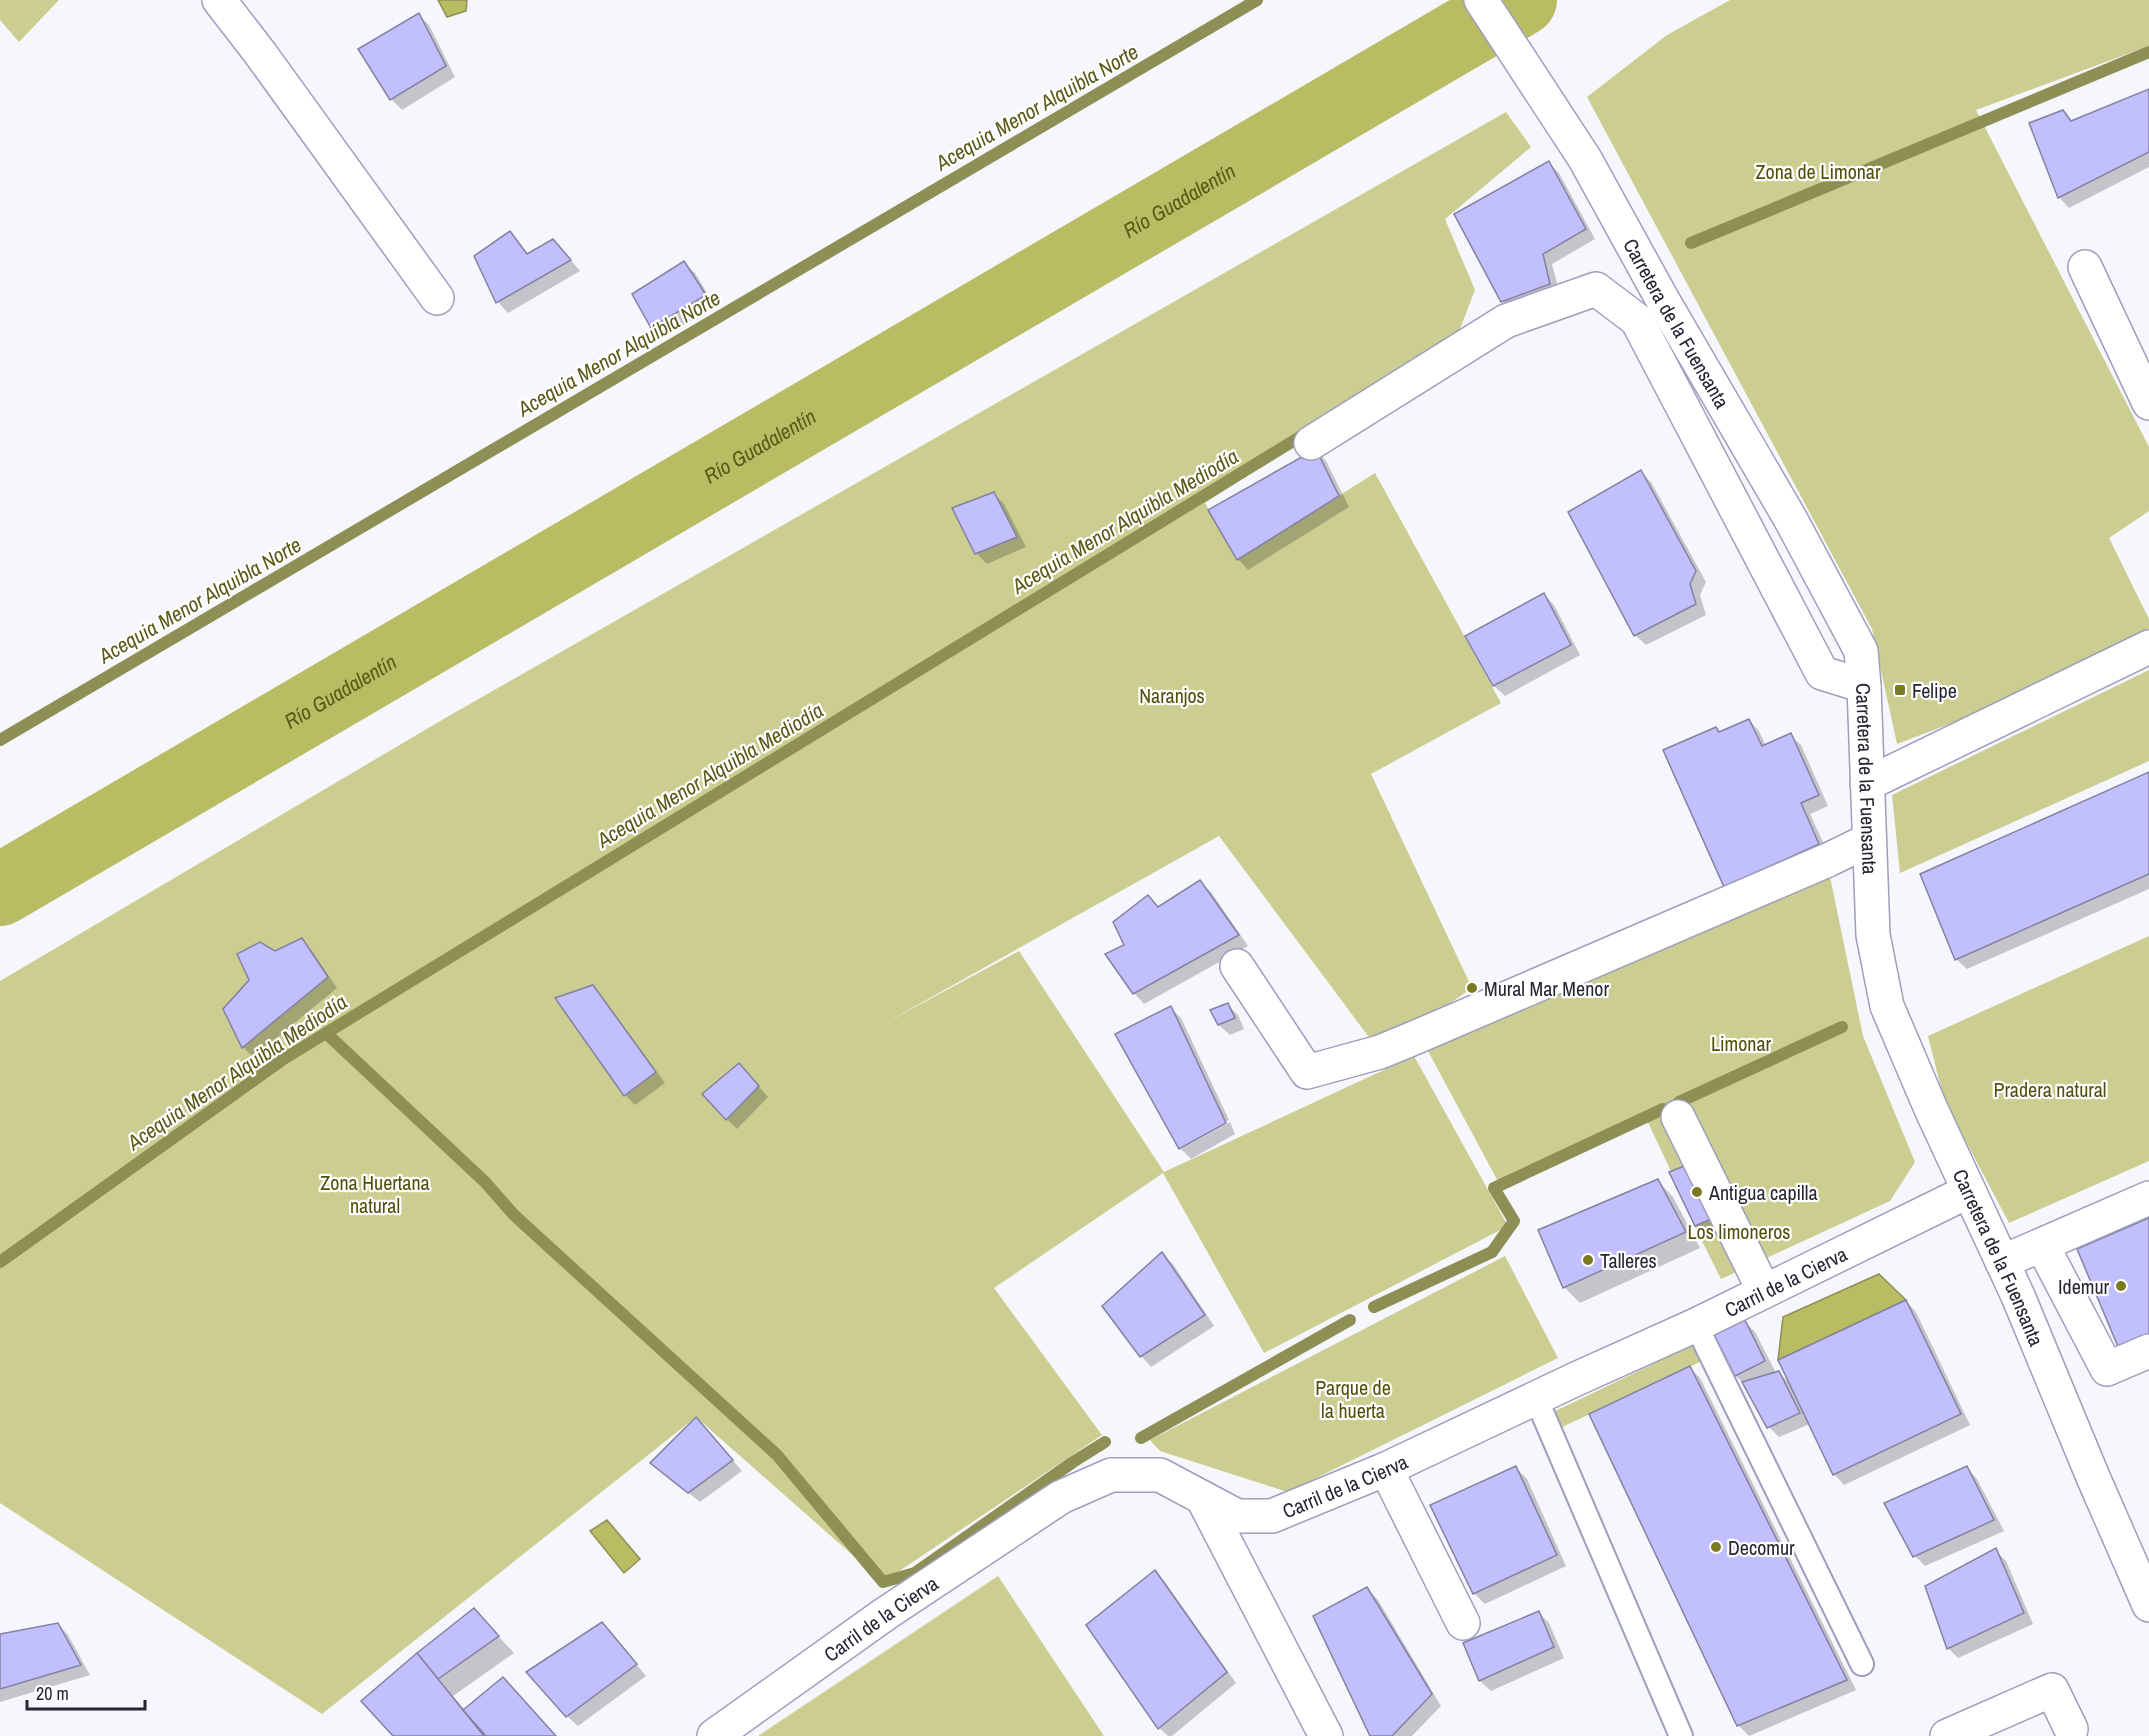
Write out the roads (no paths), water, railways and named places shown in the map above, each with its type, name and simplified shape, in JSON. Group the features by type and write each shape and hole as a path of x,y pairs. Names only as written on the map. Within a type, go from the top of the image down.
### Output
{"street":[{"path":"219,0 437,298"},
{"name":"Carretera de la Fuensanta","path":"1481,0 1585,159 1661,297 1791,519 1861,651 1873,935 1887,1006 1931,1109 2002,1262 2149,1605"},
{"path":"2085,267 2149,403"},
{"path":"1311,443 1506,321 1596,289 1637,320 1822,673 1864,686"},
{"path":"1867,784 2149,647"},
{"path":"1237,966 1307,1071 1380,1052 1828,860 1869,840"},
{"path":"1678,1117 1764,1292"},
{"name":"Carril de la Cierva","path":"714,1736 885,1614 1060,1497 1111,1475 1160,1475 1238,1516 1272,1516 1386,1469 1696,1325 1969,1191"},
{"path":"2002,1262 2149,1198"},
{"path":"2042,1245 2107,1369 2149,1351"},
{"path":"1386,1469 1463,1623"},
{"path":"1203,1499 1326,1736"},
{"path":"1947,1736 2052,1690 2067,1734"}],"lane":[{"path":"1696,1325 1862,1664"},
{"path":"1536,1398 1681,1736"}],"waterway":[{"name":"Acequia Menor Alquibla Norte","path":"0,740 1257,0"},
{"name":"Río Guadalentín","path":"0,890 1521,0"},
{"name":"Acequia Menor Alquibla Mediodía","path":"1691,243 2149,52"},
{"name":"Acequia Menor Alquibla Mediodía","path":"0,1262 282,1060 1308,432"},
{"path":"1679,1102 1842,1027"},
{"path":"326,1033 485,1182 514,1215 777,1455 883,1582 915,1573 1105,1442"},
{"path":"1374,1307 1492,1252 1514,1221 1494,1188 1663,1109"},
{"path":"1141,1438 1350,1320"}],"place":[{"name":"Felipe","path":"1900,690"},
{"name":"Mural Mar Menor","path":"1472,988"},
{"name":"Antigua capilla","path":"1697,1192"},
{"name":"Talleres","path":"1588,1260"},
{"name":"Idemur","path":"2121,1286"},
{"name":"Decomur","path":"1716,1547"}],"park label":[{"name":"Zona de Limonar","path":"1818,171"},
{"name":"Naranjos","path":"1172,695"},
{"name":"Limonar","path":"1741,1043"},
{"name":"Pradera natural","path":"2050,1089"},
{"name":"Zona Huertana natural","path":"375,1194"},
{"name":"Los limoneros","path":"1739,1231"},
{"name":"Parque de la huerta","path":"1353,1398"}]}
